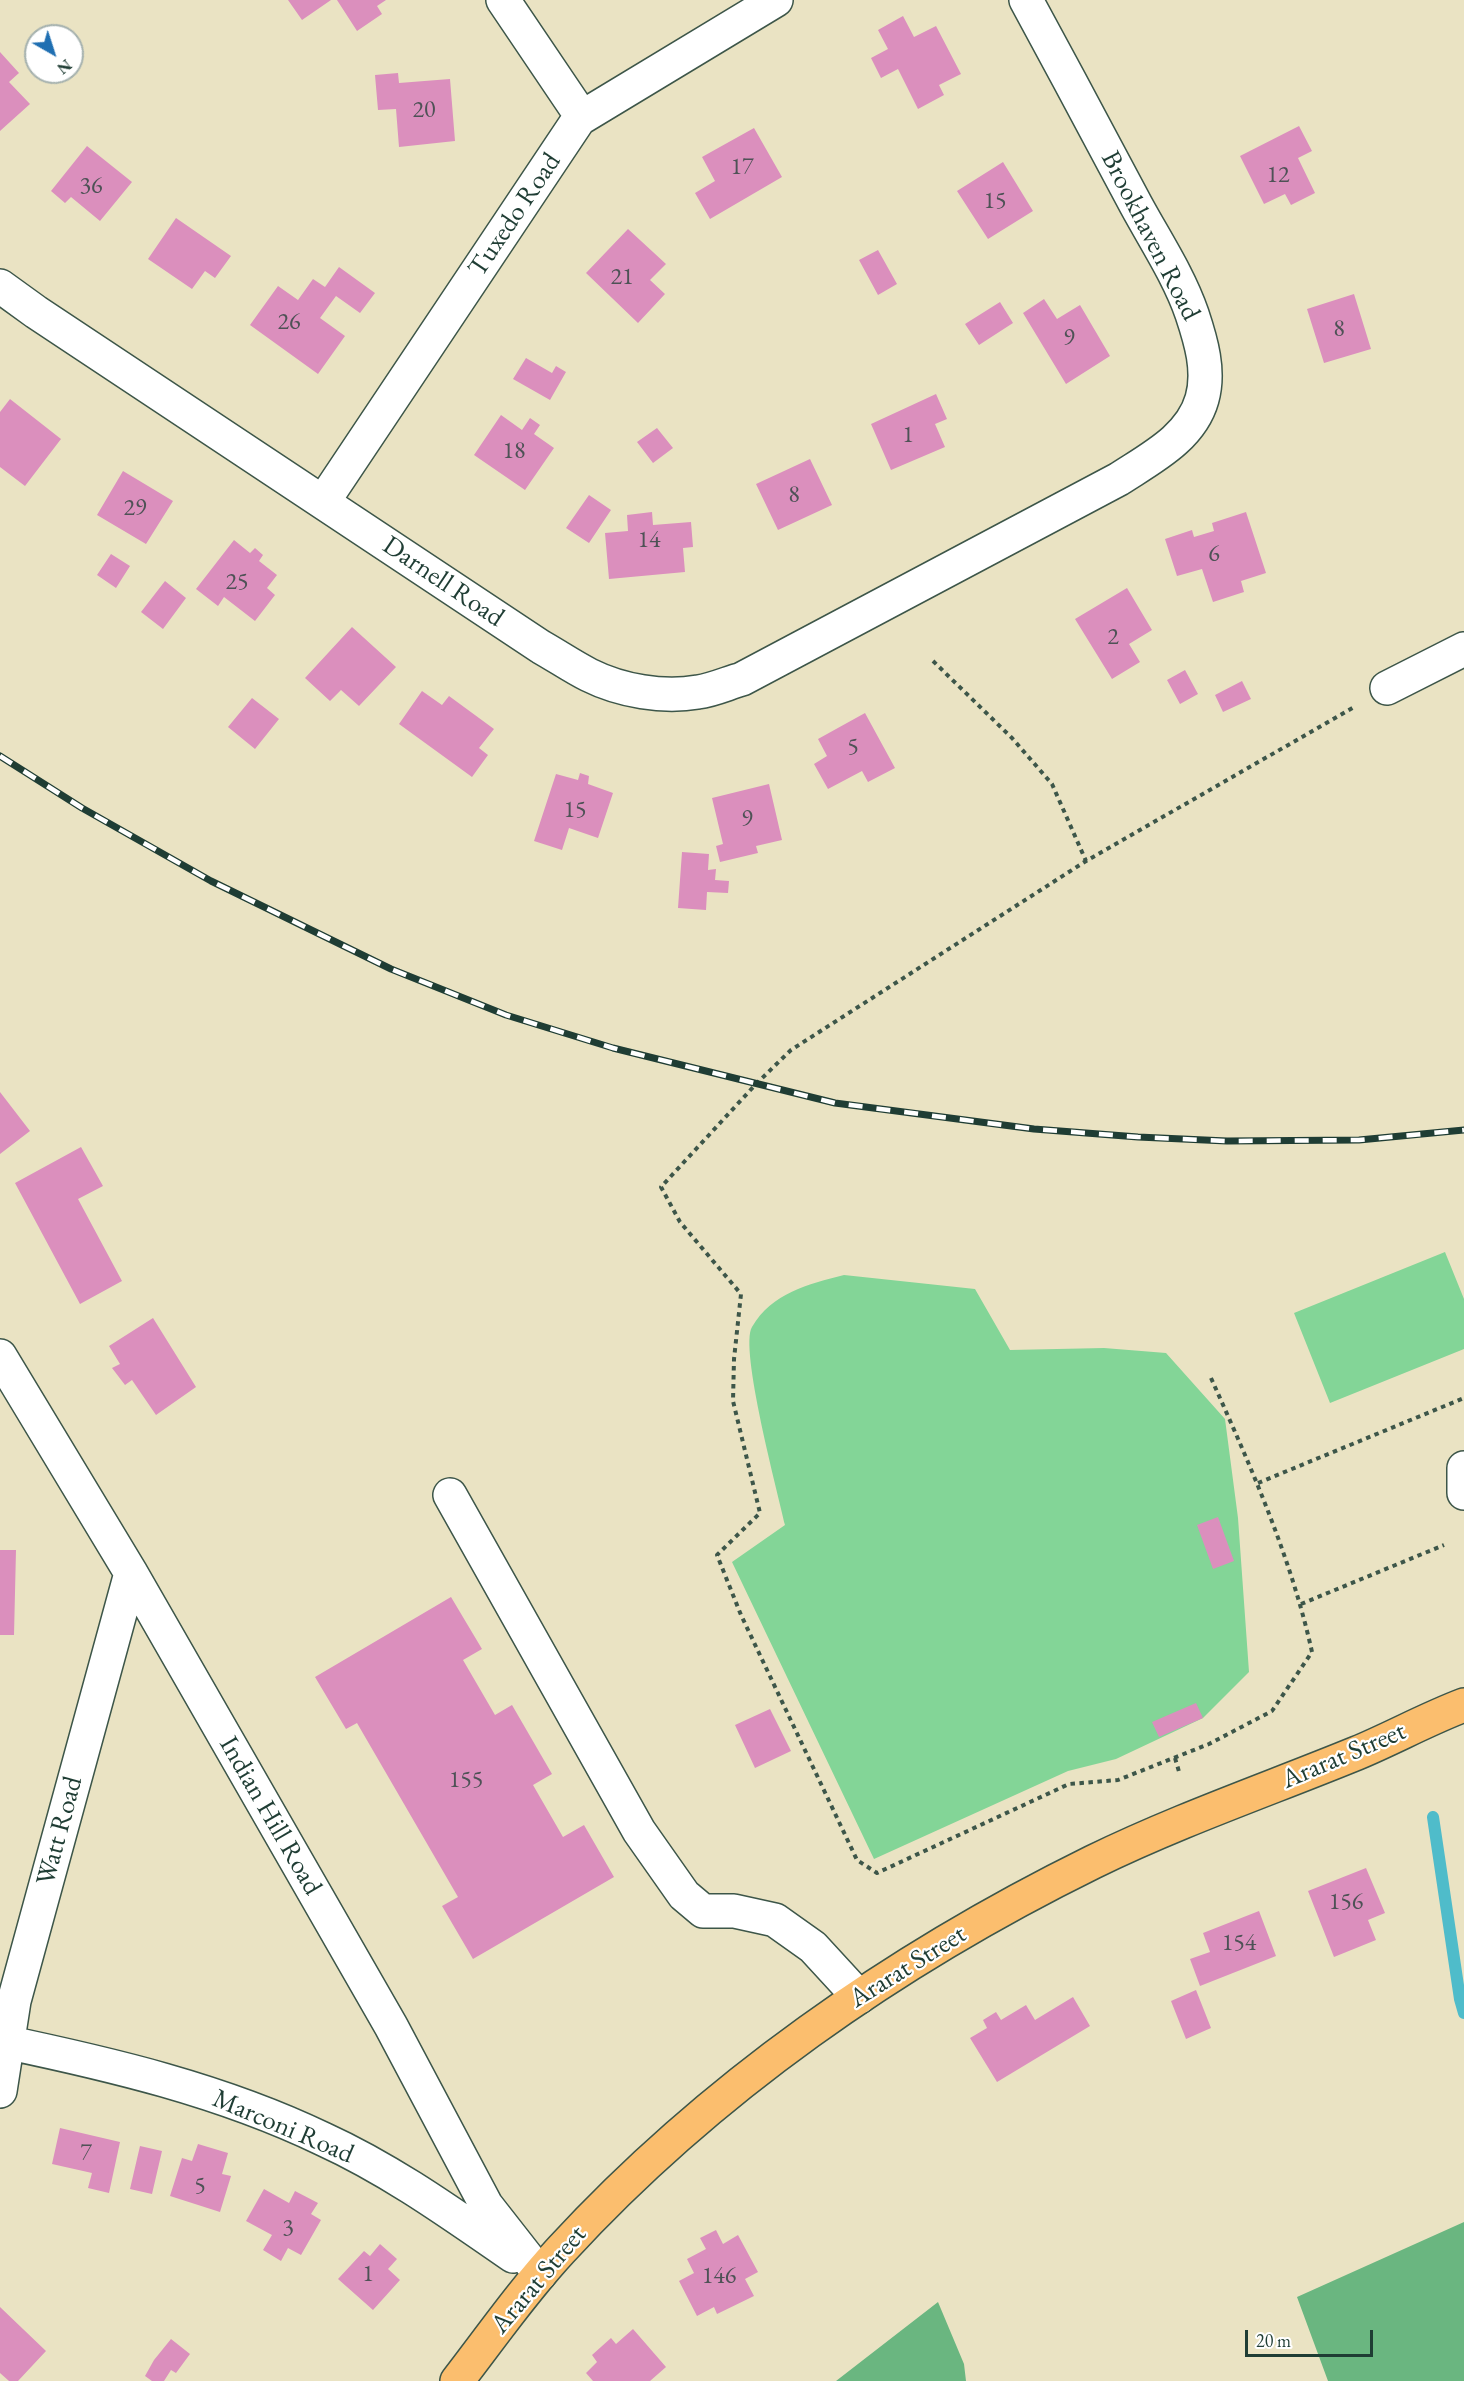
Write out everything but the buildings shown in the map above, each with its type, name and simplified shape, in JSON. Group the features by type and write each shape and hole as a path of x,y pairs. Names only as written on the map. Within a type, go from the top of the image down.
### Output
{"main road":[{"name":"Ararat Street","path":"457,2381 540,2274 622,2188 694,2123 774,2058 859,1997 928,1951 1094,1862 1192,1819 1359,1752 1464,1705"}],"street":[{"path":"503,0 582,117"},
{"name":"Tuxedo Road","path":"323,502 579,119 776,0"},
{"name":"Brookhaven Road","path":"920,583 1119,479 1169,446 1189,426 1205,388 1202,349 1185,297 1026,0"},
{"name":"Darnell Road","path":"0,286 541,647 590,675 616,686 672,694 697,692 742,679 920,583"},
{"path":"1388,688 1464,649"},
{"name":"Indian Hill Road","path":"0,1356 131,1573 392,2026 486,2205 540,2274"},
{"path":"1464,1468 1464,1493"},
{"path":"450,1495 639,1831 684,1895 703,1911 734,1911 775,1920 813,1947 859,1997"},
{"name":"Watt Road","path":"0,2091 4,2042 14,2001 131,1573"},
{"name":"Marconi Road","path":"4,2042 90,2060 164,2080 271,2116 324,2139 382,2170 439,2205 540,2274"}],"path":[{"path":"933,661 1012,738 1052,783 1086,861"},
{"path":"1211,1378 1258,1484 1301,1604 1312,1653 1272,1711 1209,1744 1118,1780 1069,1784 877,1873 857,1860 741,1615 717,1555 760,1513 733,1401 734,1359 741,1294 680,1222 661,1187 756,1084 791,1050 1086,861 1388,688"},
{"path":"1258,1484 1464,1398"},
{"path":"1301,1604 1444,1545"},
{"path":"1176,1758 1180,1775"}],"green space":[{"path":"1445,1252 1464,1299 1464,1349 1330,1403 1294,1313"},
{"path":"844,1275 975,1289 1010,1350 1104,1348 1166,1353 1225,1419 1238,1518 1249,1672 1203,1718 1116,1759 1068,1771 874,1859 732,1562 785,1525 755,1390 749,1340 752,1327 760,1315 780,1298 804,1286"},
{"path":"1464,2222 1464,2381 1328,2381 1297,2297"},
{"path":"938,2302 964,2364 966,2381 836,2381"}],"waterway":[{"path":"1433,1817 1464,2013"}],"railway":[{"path":"0,756 82,808 211,881 391,969 506,1015 613,1048 835,1103 1034,1129 1227,1141 1359,1140 1464,1130"}]}
